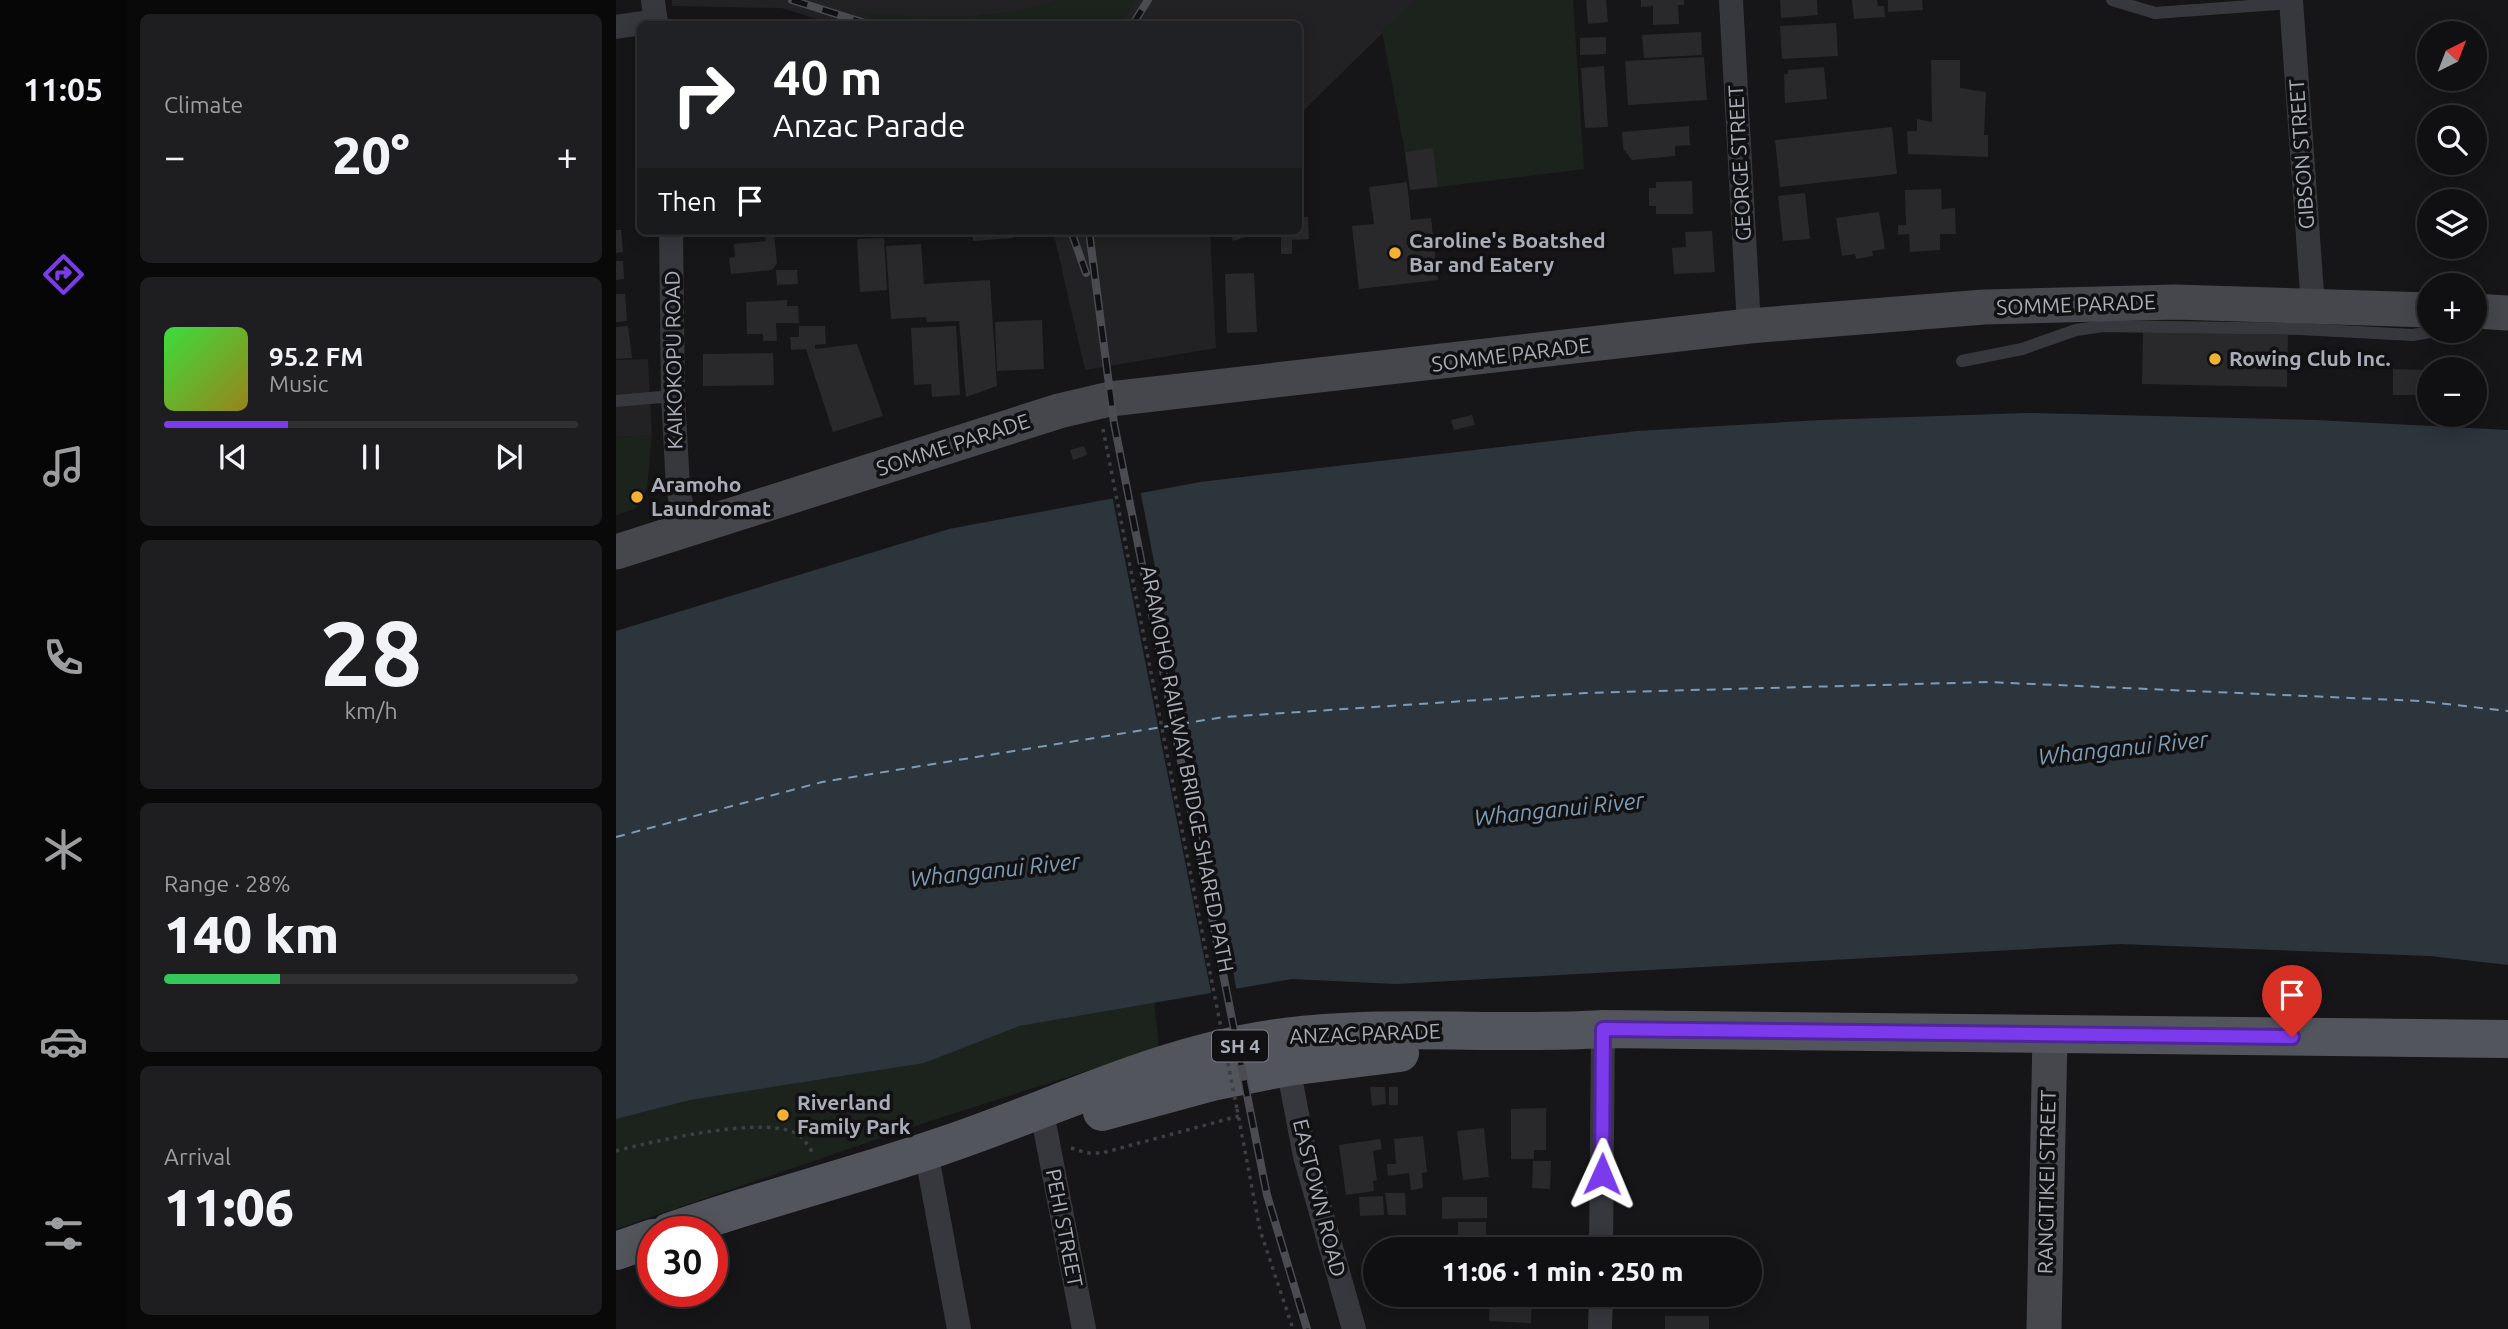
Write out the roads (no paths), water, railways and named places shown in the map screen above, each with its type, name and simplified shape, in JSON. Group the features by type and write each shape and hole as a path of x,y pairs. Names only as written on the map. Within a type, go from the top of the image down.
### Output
{"main road":[{"name":"SOMME PARADE","path":"616,552 1087,404 1749,326 1984,307 2111,303 2417,310"},
{"path":"2487,312 2508,313"},
{"name":"ANZAC PARADE","path":"718,1216 935,1148 1042,1107 1192,1057 1268,1039 1348,1032 1551,1032 1603,1029 2508,1040"},
{"name":"ANZAC PARADE","path":"935,1148 1045,1128 1216,1081 1288,1067 1551,1032"},
{"name":"RANGITIKEI STREET","path":"2044,1329 2050,1035"},
{"path":"616,1251 637,1244"}],"street":[{"name":"GEORGE STREET","path":"1731,0 1749,326"},
{"name":"GIBSON STREET","path":"2291,1 2313,307"},
{"path":"616,27 655,15"},
{"name":"KAIKOKOPU ROAD","path":"671,235 673,396 678,487 686,530"},
{"path":"1601,1237 1603,1029"},
{"name":"EASTOWN ROAD","path":"1288,1067 1306,1156 1354,1329"},
{"name":"PEHI STREET","path":"1045,1128 1084,1329"},
{"path":"935,1148 959,1329"},
{"path":"1601,1307 1601,1329"}],"lane":[{"path":"2112,0 2155,13 2291,1"},
{"path":"1962,361 2022,349 2085,328 2114,325 2417,334"},
{"path":"616,401 673,396"}],"water":[{"name":"Whanganui River","path":"2027,413 2316,420 2508,430 2508,965 2430,956 2120,944 1396,984 1292,979 1019,1026 924,1063 690,1100 616,1119 616,631 949,529 1200,482 1637,431 1821,420"}],"railway":[{"path":"792,0 858,21"},
{"path":"1135,21 1148,0"},
{"path":"1072,235 1086,273"},
{"path":"1090,235 1114,423 1255,1135 1267,1195 1307,1329"}],"place":[{"name":"Caroline's Boatshed Bar and Eatery","path":"1395,253"},
{"name":"Rowing Club Inc.","path":"2215,359"},
{"name":"Aramoho Laundromat","path":"637,497"},
{"name":"Riverland Family Park","path":"783,1115"}]}
